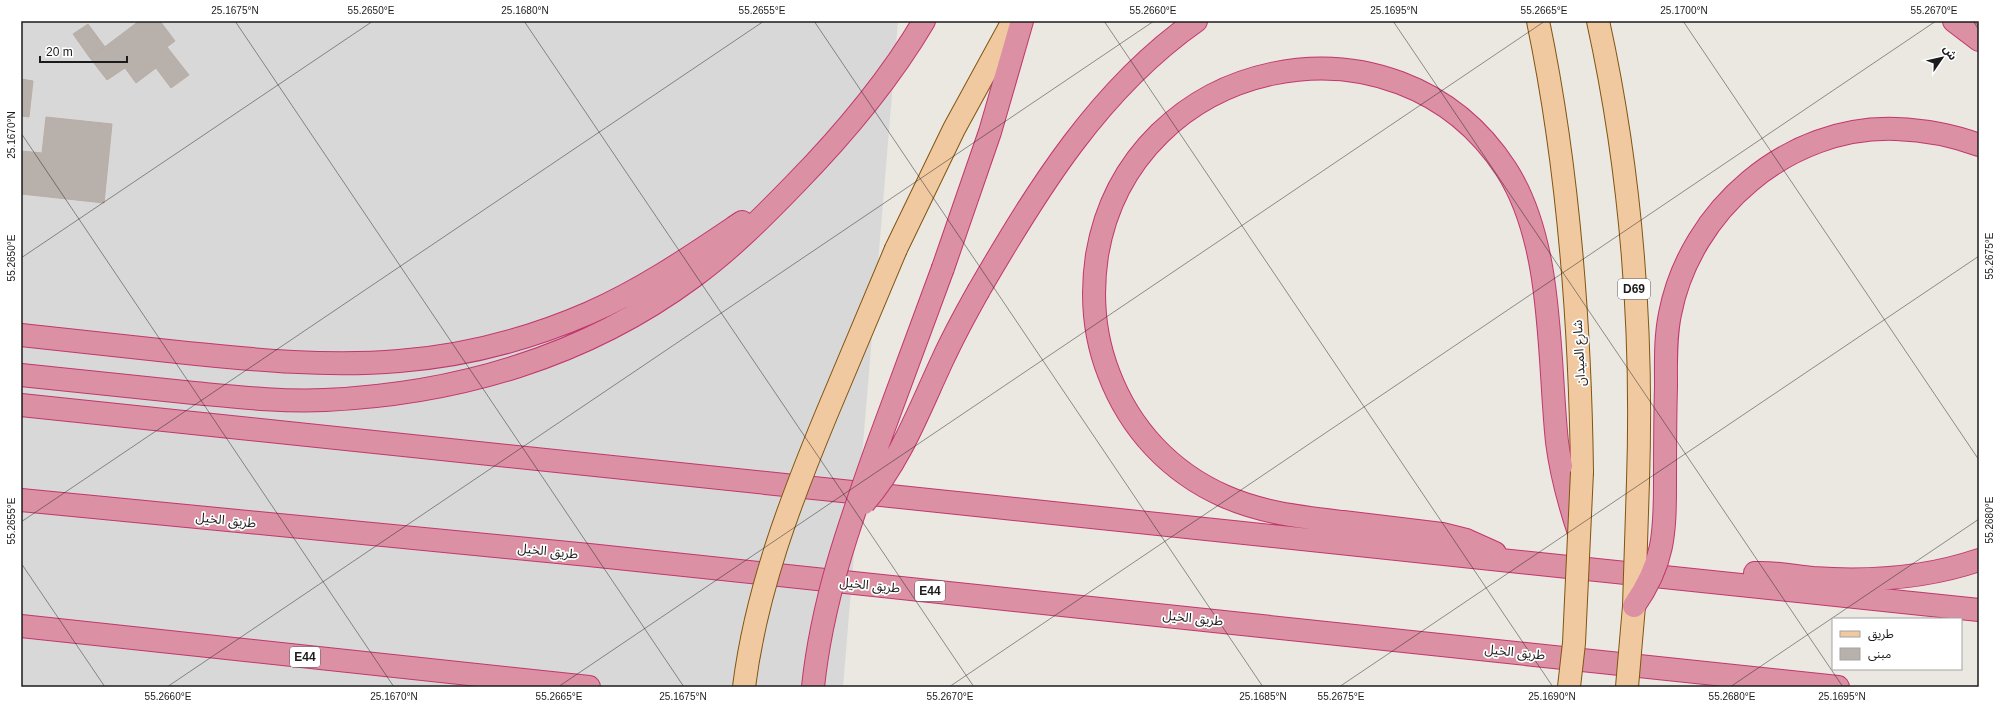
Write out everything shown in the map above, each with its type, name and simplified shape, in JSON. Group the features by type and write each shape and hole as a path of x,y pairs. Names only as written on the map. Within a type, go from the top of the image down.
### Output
{"highway":[{"path":"21,375 266,400 323,400 401,393 436,388 484,377 531,363 577,345 658,302 694,277 727,250 828,150 865,106 899,61 924,21"},
{"path":"813,687 823,621 850,519 943,268 990,132 1022,21"},
{"path":"850,519 887,472 903,446 945,354 979,290 1019,221 1079,133 1113,94 1150,58 1196,21"},
{"path":"1954,21 1979,40"},
{"path":"1510,561 1489,549 1466,540 1442,534 1278,514 1249,507 1194,481 1169,463 1148,441 1129,416 1103,361 1096,330 1094,300 1095,269 1102,231 1109,210 1123,182 1139,156 1160,133 1183,112 1236,82 1265,73 1296,68 1326,67 1357,70 1387,77 1416,88 1443,104 1468,123 1494,152 1507,171 1522,199 1532,228 1547,311 1556,422 1572,472"},
{"path":"1634,606 1645,590 1660,555 1664,537 1666,346 1670,314 1678,284 1691,254 1707,227 1727,202 1750,180 1776,162 1804,147 1834,137 1864,131 1895,129 1926,131 1957,137 1979,145"},
{"path":"21,335 227,357 350,364 400,361 449,355 497,345 544,331 635,291 677,266 789,190"},
{"path":"21,405 1979,610"},
{"name":"طريق الخيل","path":"21,500 589,555 1838,687"},
{"path":"1692,580 1727,574 1763,573 1813,578 1864,579 1923,575 1953,569 1979,560"},
{"name":"E44","path":"21,626 589,687"}],"main road":[{"path":"744,687 759,607 774,548 795,490 896,249 954,129 1013,21"},
{"name":"شارع الميدان","path":"1538,21 1555,112 1567,202 1576,292 1581,382 1572,472 1579,534 1574,643 1569,687"},
{"name":"D69","path":"1598,21 1613,97 1625,181 1633,265 1638,350 1640,435 1634,606 1627,687"}],"shaded area":[{"path":"21,21 898,21 843,687 21,687"}],"building":[{"path":"139,21 160,21 175,41 167,47 189,75 171,88 156,68 136,83 125,68 107,80 90,58"},
{"path":"88,24 105,47 90,58 73,34"},
{"path":"21,79 33,81 29,117 21,116"},
{"path":"46,117 112,124 104,203 21,194 21,151 42,153"}]}
